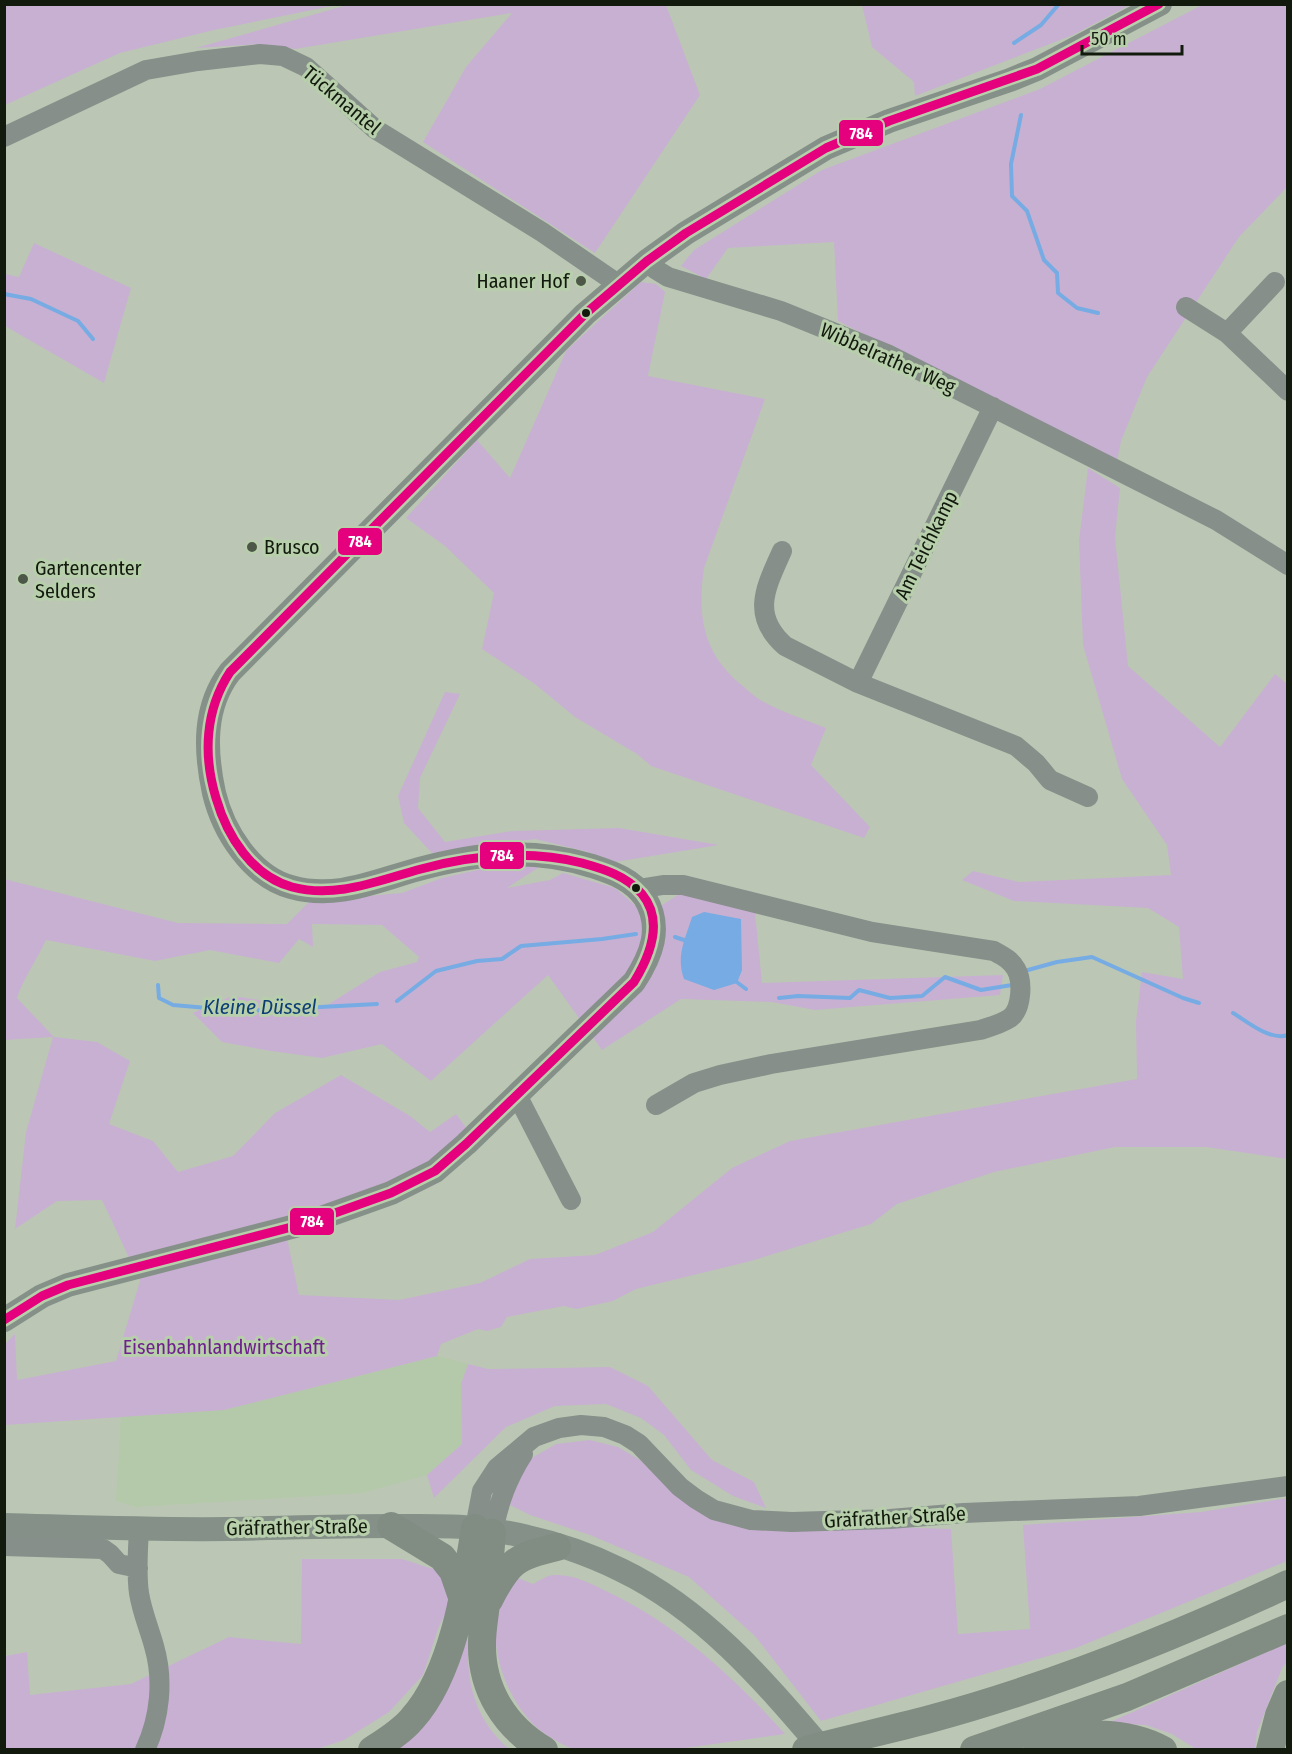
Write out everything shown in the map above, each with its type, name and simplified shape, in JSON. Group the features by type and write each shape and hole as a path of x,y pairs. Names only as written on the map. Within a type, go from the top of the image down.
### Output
{"highway":[{"path":"391,1526 442,1557 474,1601 482,1625 484,1667 489,1689 501,1712 520,1733 544,1749"},
{"path":"474,1601 484,1529"},
{"path":"372,1749 391,1738 413,1719 429,1695 444,1665 454,1633 474,1601 508,1567 531,1553 557,1547"},
{"path":"806,1749 931,1719 1039,1686 1140,1649 1287,1584"},
{"path":"974,1749 1127,1697 1287,1628"},
{"path":"1270,1749 1287,1694"},
{"path":"982,1749 1046,1738 1102,1735 1125,1736 1152,1743 1163,1749"}],"main road":[{"path":"4,1320 42,1296 68,1285 289,1228 391,1193 435,1171 634,982 648,961 654,943 654,922 649,906 638,889 617,874 564,858 517,854 448,862 357,888 334,892 290,887 259,870 241,850 227,827 216,800 210,773 208,741 212,703 220,685 230,672 585,314 647,261 686,233 825,148 879,125 1037,69 1160,4"},
{"name":"Gräfrather Straße","path":"4,1526 139,1529 391,1526 484,1529"},
{"path":"484,1529 592,1557 655,1589 722,1639 823,1749"}],"street":[{"name":"Tückmantel","path":"4,137 146,70 260,54 283,56 306,67 375,129 542,232 618,284"},
{"name":"Wibbelrather Weg","path":"647,261 668,277 781,311 887,354 1216,520 1287,565"},
{"path":"1227,333 1275,282"},
{"path":"1186,307 1227,333 1287,391"},
{"name":"Am Teichkamp","path":"858,683 993,407"},
{"path":"783,551 765,592 768,626 776,639 785,646 858,683 1016,746 1036,763 1050,780 1088,797"},
{"path":"638,889 683,885 872,932 994,951 1006,957 1017,970 1020,987 1013,1016 980,1030 771,1064 720,1075 694,1083 656,1105"},
{"path":"517,1095 571,1200"},
{"name":"Gräfrather Straße","path":"484,1529 498,1507 510,1475 534,1437 571,1425 591,1425 625,1435 639,1444 680,1487 704,1505 737,1517 766,1521 890,1519 964,1513 1139,1506 1287,1486"},
{"path":"139,1529 138,1561 143,1614 155,1649 159,1683 159,1705 153,1733 145,1749"},
{"path":"4,1546 103,1549 119,1564 138,1561"}],"shaded area":[{"path":"437,1356 468,1364 461,1384 462,1444 427,1475 362,1493 137,1507 116,1501 121,1416 224,1410"}],"green space":[{"path":"862,4 1130,5 1073,35 915,96 914,82 872,47"},
{"path":"4,5 337,5 214,30 120,53 5,105"},
{"path":"347,5 666,5 700,95 595,253 423,142 466,67 512,13 295,49 258,44 196,48"},
{"path":"1202,5 1287,5 1287,187 1239,237 1147,377 1121,441 1117,461 838,321 834,242 728,248 706,279 681,266 694,250 822,170 1040,89"},
{"path":"34,243 131,288 104,383 5,326 5,274 19,277"},
{"path":"641,282 656,284 665,292 648,376 765,399 704,568 702,603 706,634 719,662 755,697 826,728 811,765 870,827 864,838 651,766 637,754 575,717 535,684 482,649 494,593 445,546 406,518 477,440 510,478 566,351"},
{"name":"Eisenbahnlandwirtschaft","path":"1088,468 1120,488 1115,537 1128,666 1220,747 1275,674 1287,684 1287,1159 1206,1147 1115,1147 994,1172 897,1204 871,1224 751,1261 636,1289 613,1301 576,1309 564,1306 507,1317 501,1327 487,1331 478,1329 441,1344 437,1356 224,1410 5,1425 5,1344 15,1334 17,1380 116,1361 140,1281 102,1200 57,1201 15,1229 26,1132 53,1037 5,1040 4,879 178,923 287,924 310,901 402,893 442,878 500,865 547,862 507,888 550,880 563,873 615,888 638,908 640,919 700,881 753,892 762,983 1003,975 1000,995 815,1010 772,1002 681,999 602,1050 548,975 431,1081 382,1044 322,1058 271,1051 222,1042 193,1013 232,996 321,1009 380,972 417,962 419,957 382,925 312,924 313,947 299,939 279,963 210,950 155,961 46,940 17,998 54,1037 97,1042 130,1061 109,1124 153,1141 178,1172 233,1156 275,1113 341,1075 410,1116 430,1132 456,1114 470,1133 429,1170 284,1224 299,1295 399,1300 480,1283 530,1259 595,1255 653,1232 732,1168 790,1141 1137,1079 1136,1021 1142,972 1183,979 1179,927 1148,908 1014,901 962,880 973,871 1019,882 1171,875 1167,845 1122,779 1083,645 1079,541"},
{"path":"445,692 460,694 420,778 418,808 445,842 512,831 619,828 719,845 615,862 584,851 535,839 432,853 404,823 398,796"},
{"path":"468,1364 488,1369 610,1367 648,1386 712,1460 754,1482 766,1508 733,1496 691,1470 664,1435 641,1418 606,1404 555,1406 506,1427 434,1498 427,1475 462,1444 461,1384"},
{"path":"590,1440 618,1447 640,1460 668,1487 695,1508 726,1524 754,1529 798,1531 888,1527 951,1529 958,1634 1030,1629 1023,1525 1201,1512 1287,1498 1287,1561 1076,1648 821,1721 755,1636 689,1577 590,1535 530,1515 506,1503 530,1459 556,1444"},
{"path":"302,1559 401,1559 441,1570 450,1587 448,1609 439,1626 423,1675 389,1712 344,1740 314,1750 5,1750 5,1656 27,1652 30,1695 131,1684 229,1637 301,1644"},
{"path":"510,1575 533,1584 551,1575 575,1578 632,1604 703,1654 745,1692 785,1734 678,1749 573,1749 552,1738 534,1725 524,1714 509,1688 499,1659 495,1629 501,1600"},
{"path":"469,1626 468,1661 473,1693 486,1722 509,1749 393,1750"},
{"path":"1287,1643 1287,1662 1282,1668 1257,1732 1255,1749 1196,1749 1172,1734 1146,1725 1108,1723"}],"water":[{"path":"704,912 741,919 742,970 737,983 714,990 684,979 682,970 682,948 692,917"}],"waterway":[{"path":"1014,43 1041,25 1059,4"},
{"path":"1021,115 1011,164 1012,196 1027,211 1044,260 1057,273 1058,293 1077,308 1098,313"},
{"path":"4,294 31,299 78,321 93,339"},
{"name":"Kleine Düssel","path":"397,1001 436,971 477,961 502,959 521,946 636,934"},
{"name":"Kleine Düssel","path":"675,937 687,941"},
{"name":"Kleine Düssel","path":"1028,970 1057,962 1092,957 1199,1003"},
{"name":"Kleine Düssel","path":"779,998 798,996 850,998 859,990 890,998 922,996 945,977 981,990 1012,985"},
{"name":"Kleine Düssel","path":"734,980 746,989"},
{"name":"Kleine Düssel","path":"158,985 159,998 173,1005 242,1011 377,1004"},
{"name":"Kleine Düssel","path":"1233,1013 1267,1033 1288,1035"}],"transit line":[{"name":"784","path":"4,1320 42,1296 68,1285 307,1223 391,1193 435,1171 634,982 649,950 653,927 652,915 649,904 642,894 629,882 607,871 562,859 521,855 481,857 441,864 358,887 325,891 292,887 265,874 253,864 234,840 216,798 209,766 211,717 215,702 230,672 585,314 647,261 686,233 826,148 889,121 1037,69 1159,4"}],"place":[{"name":"Haaner Hof","path":"581,281"},
{"name":"Brusco","path":"252,547"},
{"name":"Gartencenter Selders","path":"23,579"}]}
